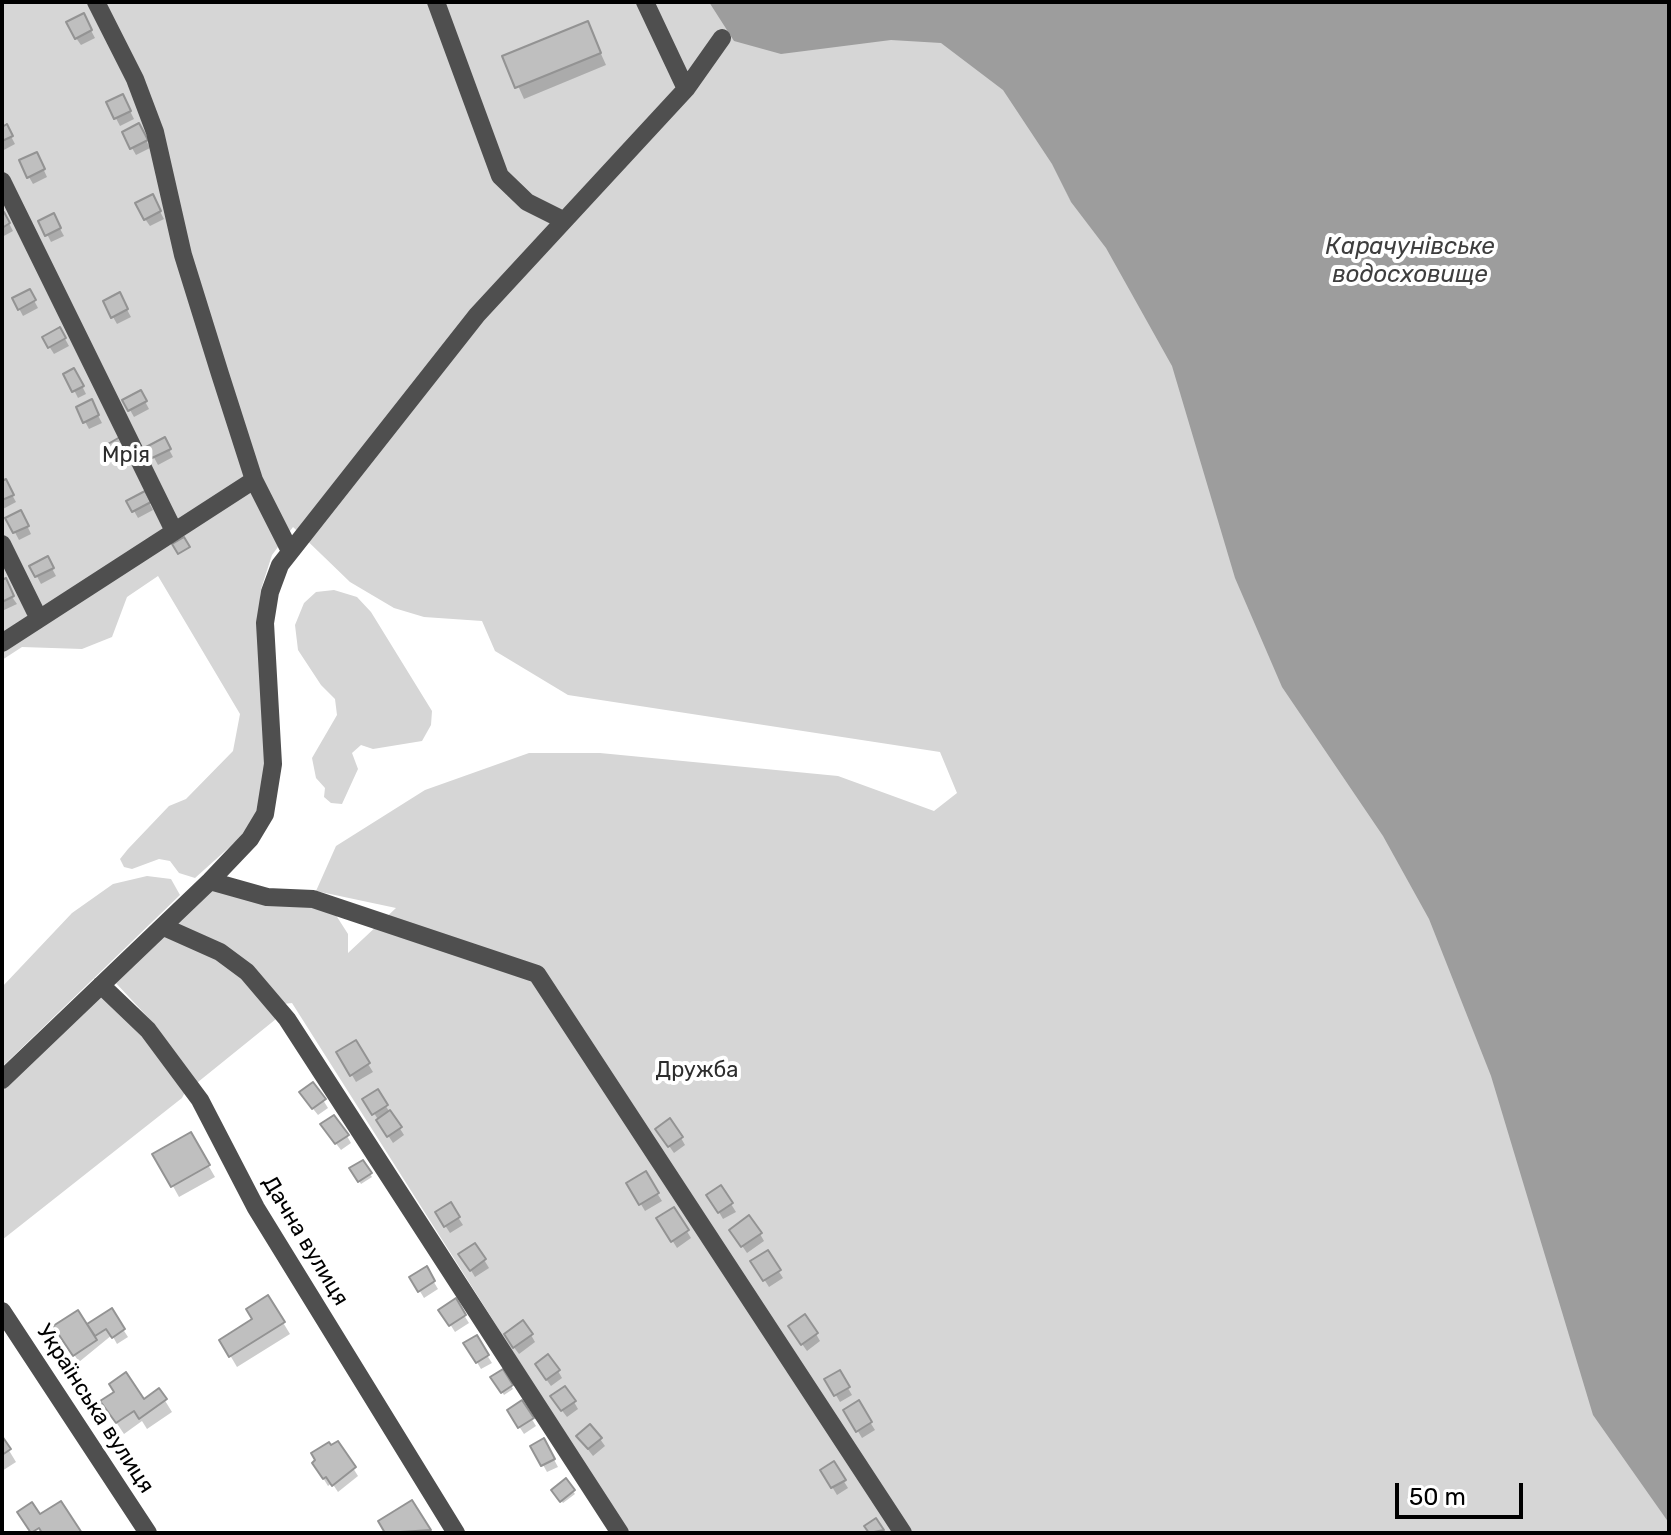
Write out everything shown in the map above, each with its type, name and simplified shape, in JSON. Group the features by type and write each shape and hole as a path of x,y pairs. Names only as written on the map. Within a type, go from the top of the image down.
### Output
{"street":[{"path":"96,2 135,79 155,132 183,255 254,480 290,551"},
{"path":"436,2 500,176 527,202 563,220"},
{"path":"645,2 686,89"},
{"path":"2,1080 164,927 250,839 265,814 271,792 265,623 270,592 290,551 477,315 686,89 722,38"},
{"path":"2,181 174,531"},
{"path":"2,643 254,480"},
{"path":"2,544 39,619"},
{"path":"210,881 267,897 313,899 537,974 903,1533"},
{"path":"164,927 220,952 247,972 287,1019 620,1533"},
{"name":"Дачна вулиця","path":"101,985 148,1030 200,1100 256,1208 456,1533"},
{"name":"Українська вулиця","path":"2,1311 148,1533"}],"green space":[{"path":"2,2 1042,2 1066,191 1071,201 1091,194 1669,1349 1669,1533 628,1533 292,1003 283,1004 175,924 215,888 332,909 348,934 348,953 396,908 316,891 336,846 425,790 529,753 600,753 838,776 934,811 957,793 940,752 568,695 495,651 482,621 424,617 394,608 350,582 293,527 272,555 261,589 258,627 266,764 259,812 244,834 195,878 179,873 170,861 159,859 132,869 124,867 120,859 128,849 169,806 186,799 233,751 240,714 158,576 127,597 112,637 82,649 22,647 2,660"},
{"path":"334,590 357,597 371,612 432,711 431,725 422,741 373,749 361,745 352,753 358,769 342,804 331,803 324,797 325,788 316,778 312,758 337,715 335,699 321,685 298,650 295,625 304,603 316,592"},
{"path":"147,876 171,879 180,895 2,1067 2,987 72,913 113,884"},
{"path":"164,933 216,957 242,976 276,1019 198,1082 192,1081 156,1026 114,981"},
{"path":"102,994 144,1033 185,1092 182,1098 2,1240 2,1091"}],"water":[{"name":"Карачунівське водосховище","path":"709,2 1669,2 1669,1523 1593,1415 1491,1076 1429,919 1383,836 1282,687 1235,578 1172,366 1106,248 1071,202 1052,164 1003,90 941,43 891,40 781,54 734,41"}],"building":[{"path":"84,13 92,30 75,39 66,22"},
{"path":"588,21 601,53 515,88 502,56"},
{"path":"123,94 131,111 114,119 106,102"},
{"path":"139,123 148,140 130,149 122,132"},
{"path":"7,124 13,136 2,141 2,127"},
{"path":"37,152 45,169 27,178 19,160"},
{"path":"153,194 161,211 144,220 135,203"},
{"path":"2,213 10,223 2,228"},
{"path":"54,213 61,228 45,236 38,221"},
{"path":"30,289 36,300 18,310 12,298"},
{"path":"120,292 128,309 111,318 103,301"},
{"path":"60,327 66,338 48,348 42,337"},
{"path":"74,368 84,386 72,392 63,374"},
{"path":"141,390 147,401 128,411 122,400"},
{"path":"92,399 99,415 83,423 76,407"},
{"path":"120,437 126,449 107,459 101,448"},
{"path":"165,437 171,449 152,458 146,447"},
{"path":"6,479 14,495 2,500 2,481"},
{"path":"145,491 151,502 132,512 126,501"},
{"path":"21,510 29,526 13,533 5,518"},
{"path":"184,537 190,547 178,554 172,544"},
{"path":"48,556 54,568 35,577 29,566"},
{"path":"6,578 14,596 2,602 2,580"},
{"path":"356,1040 370,1063 350,1076 336,1052"},
{"path":"313,1082 326,1099 312,1109 299,1092"},
{"path":"378,1089 388,1105 372,1115 362,1099"},
{"path":"390,1110 402,1127 387,1137 376,1120"},
{"path":"334,1115 349,1135 335,1144 320,1124"},
{"path":"670,1118 683,1137 668,1147 655,1129"},
{"path":"191,1132 210,1165 171,1187 152,1154"},
{"path":"363,1160 372,1173 358,1182 349,1168"},
{"path":"646,1171 659,1193 639,1205 626,1183"},
{"path":"721,1185 733,1203 718,1213 706,1195"},
{"path":"451,1202 460,1217 444,1227 435,1212"},
{"path":"674,1207 689,1230 671,1242 656,1218"},
{"path":"749,1215 762,1233 741,1247 729,1230"},
{"path":"475,1243 486,1259 470,1271 458,1254"},
{"path":"768,1250 781,1270 763,1281 750,1261"},
{"path":"427,1266 435,1281 418,1292 409,1277"},
{"path":"268,1295 285,1322 229,1357 219,1340 252,1319 246,1309"},
{"path":"456,1298 466,1315 449,1326 438,1310"},
{"path":"112,1308 125,1329 112,1338 106,1329 95,1336 87,1324"},
{"path":"78,1310 97,1340 73,1356 53,1326"},
{"path":"805,1314 818,1333 801,1345 788,1326"},
{"path":"523,1320 533,1334 513,1348 504,1334"},
{"path":"477,1335 489,1355 476,1363 463,1343"},
{"path":"548,1354 560,1370 546,1380 535,1364"},
{"path":"503,1369 513,1385 501,1393 490,1377"},
{"path":"840,1370 850,1387 834,1396 824,1379"},
{"path":"126,1372 144,1399 159,1388 167,1399 139,1419 134,1411 116,1423 100,1401 114,1392 109,1384"},
{"path":"565,1386 576,1401 561,1411 550,1396"},
{"path":"522,1400 534,1418 518,1428 507,1410"},
{"path":"859,1400 872,1422 856,1432 843,1410"},
{"path":"590,1424 602,1438 588,1449 576,1436"},
{"path":"2,1436 11,1449 2,1455"},
{"path":"544,1438 555,1459 541,1466 530,1446"},
{"path":"338,1441 356,1467 332,1486 312,1463 315,1460 311,1453 329,1442 331,1445"},
{"path":"834,1461 846,1480 831,1488 820,1470"},
{"path":"566,1478 575,1490 560,1502 551,1490"},
{"path":"412,1500 431,1530 385,1533 378,1521"},
{"path":"61,1501 82,1533 42,1533 39,1528 31,1533 17,1512 32,1502 40,1514"},
{"path":"876,1518 884,1530 869,1533 864,1526"}],"park label":[{"name":"Мрія","path":"126,456"},
{"name":"Дружба","path":"697,1071"}]}
